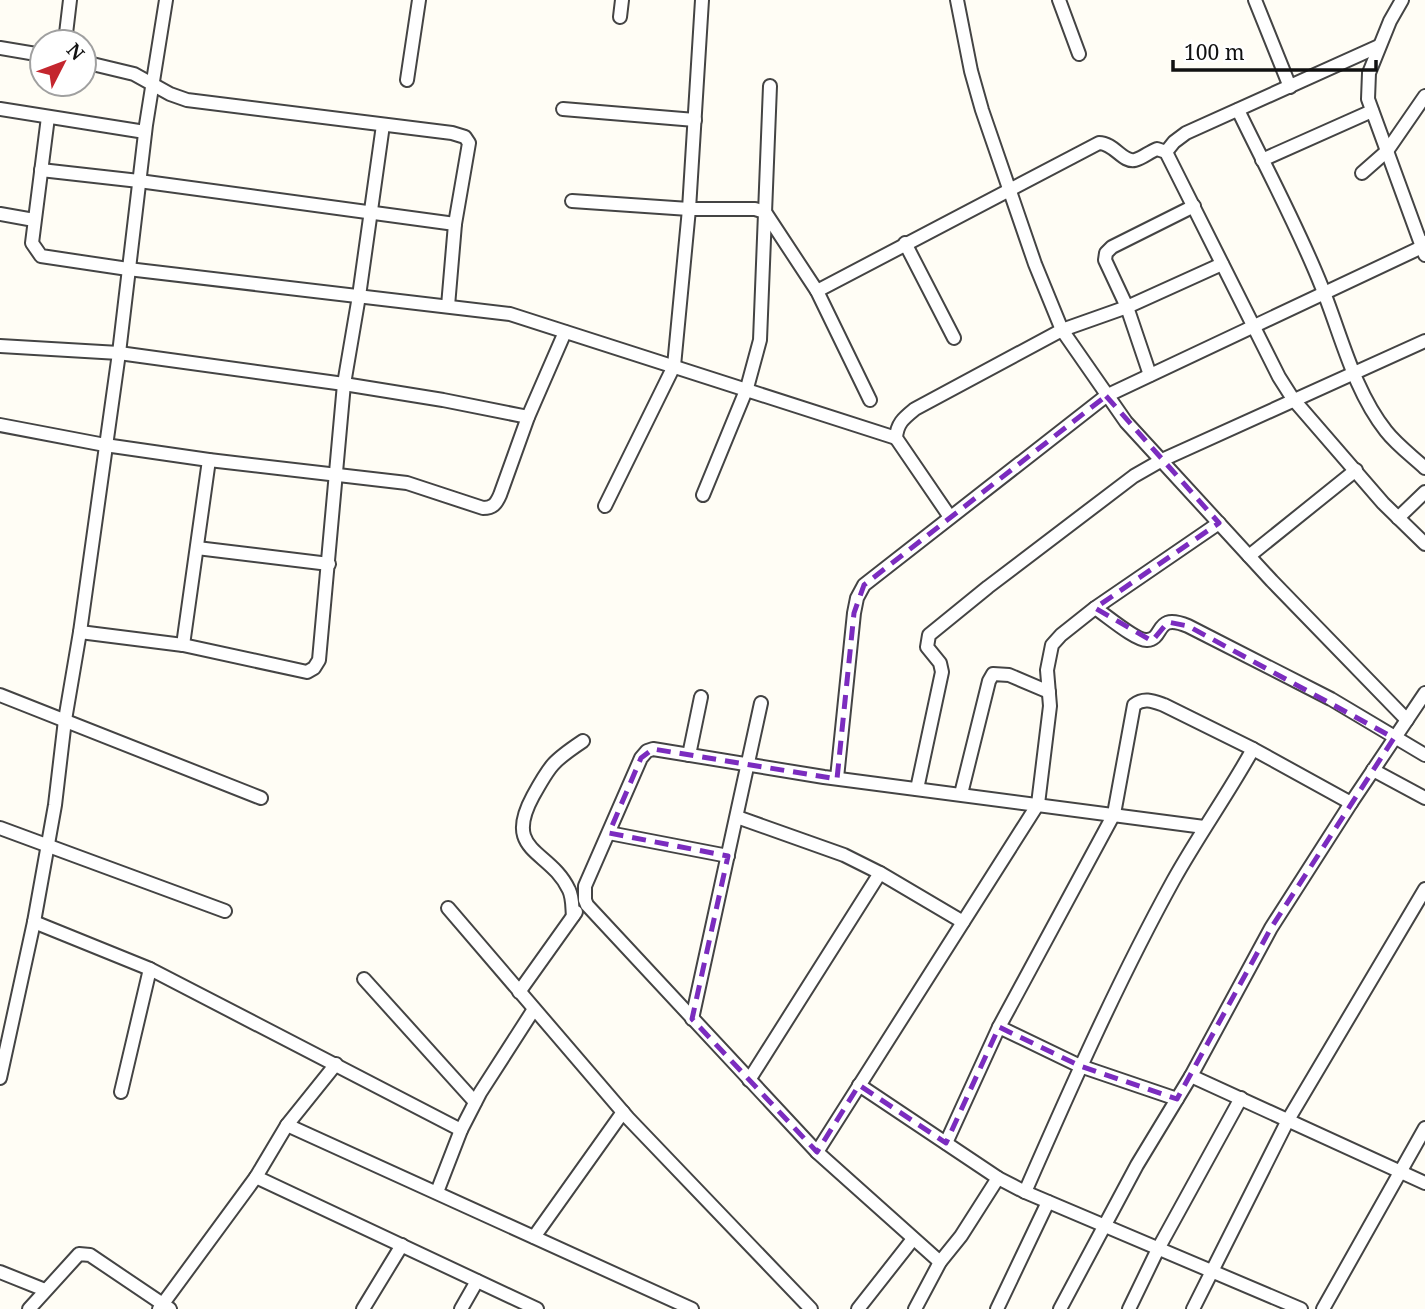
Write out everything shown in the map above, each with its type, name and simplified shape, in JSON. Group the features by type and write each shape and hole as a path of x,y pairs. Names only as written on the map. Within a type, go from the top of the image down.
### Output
{"street":[{"path":"67,28 70,0"},
{"path":"0,1078 48,845 119,353 145,132 166,0"},
{"path":"407,80 419,0"},
{"path":"620,17 622,0"},
{"path":"606,506 674,366 690,209 702,0"},
{"path":"957,0 974,84 1008,189 1062,330 1126,422 1249,556 1407,720"},
{"path":"1059,0 1079,54"},
{"path":"1255,0 1290,87"},
{"path":"837,778 857,598 864,585 1106,396 1323,291 1424,248 1368,100 1369,73 1402,0"},
{"path":"1166,152 1186,133 1379,46"},
{"path":"0,48 28,53"},
{"path":"98,65 123,70 187,100 452,133 465,137 469,143 455,224 448,306"},
{"path":"703,495 747,388 760,340 770,86"},
{"path":"1362,173 1387,151 1425,96"},
{"path":"0,109 145,132"},
{"path":"563,109 695,120"},
{"path":"1238,110 1280,192 1323,291 1353,372 1372,410 1387,432 1425,468"},
{"path":"1262,160 1372,111"},
{"path":"48,117 32,243 41,256 128,269 510,314 896,438 950,517"},
{"path":"80,632 183,645 307,672 314,668 319,660 344,384 383,125"},
{"path":"817,290 1099,143 1107,143 1129,160 1137,160 1157,149 1166,152 1293,399 1398,518 1425,544"},
{"path":"41,170 455,224"},
{"path":"572,201 690,209 755,209 765,212 817,290 870,400"},
{"path":"1150,375 1127,307 1105,260 1106,253 1112,247 1194,206"},
{"path":"0,214 34,220"},
{"path":"905,243 954,338"},
{"path":"896,438 901,420 915,409 1062,330 1127,307 1222,264"},
{"path":"0,428 105,446 407,483 490,508 496,504 500,495 528,417 565,331"},
{"path":"917,789 942,672 940,663 926,647 929,635 1134,477 1162,460 1425,341"},
{"path":"0,346 119,353 344,384 528,417"},
{"path":"183,645 209,460"},
{"path":"1249,556 1356,470"},
{"path":"1398,518 1425,492"},
{"path":"817,1152 1038,804 1050,706 1048,658 1052,645 1096,608 1219,523"},
{"path":"197,548 329,564"},
{"path":"1096,608 1139,638 1147,640 1155,637 1160,627 1177,621 1331,699 1425,755"},
{"path":"961,794 993,674 1009,675 1049,692"},
{"path":"1060,1309 1137,1165 1192,1076 1270,928 1425,692"},
{"path":"0,695 261,799"},
{"path":"689,755 701,698"},
{"path":"946,1143 999,1027 1114,814 1132,712 1140,700 1164,705 1253,749 1351,803"},
{"path":"692,1019 761,703"},
{"path":"573,916 569,889 525,839 521,822 548,768 556,759 583,741"},
{"path":"519,992 584,900 585,886 641,758 653,749 749,766 1204,827"},
{"path":"1025,1192 1080,1066 1172,884 1253,749"},
{"path":"1373,769 1425,798"},
{"path":"737,817 824,846 880,873 963,922"},
{"path":"0,828 225,911"},
{"path":"608,834 728,856"},
{"path":"749,1080 880,873"},
{"path":"1193,1309 1288,1120 1425,889"},
{"path":"584,900 817,1152 940,1262"},
{"path":"448,908 624,1112 811,1309"},
{"path":"34,922 150,969 461,1130"},
{"path":"121,1092 150,969"},
{"path":"364,979 475,1102"},
{"path":"437,1192 475,1102 534,1009"},
{"path":"999,1027 1080,1066 1177,1099"},
{"path":"29,1309 79,1254 90,1255 164,1307 257,1177 287,1125 336,1064"},
{"path":"1192,1076 1425,1183"},
{"path":"859,1084 998,1178 1025,1192 1301,1309"},
{"path":"1129,1309 1158,1249 1241,1098"},
{"path":"534,1237 624,1112"},
{"path":"287,1125 692,1309"},
{"path":"1323,1309 1425,1128"},
{"path":"257,1177 537,1309"},
{"path":"915,1309 940,1262 961,1236 998,1178"},
{"path":"998,1309 1048,1202"},
{"path":"858,1309 913,1239"},
{"path":"363,1309 402,1245"},
{"path":"0,1272 45,1290"},
{"path":"461,1309 477,1281"}],"highlighted area":[{"path":"1106,396 1219,523 1095,608 1152,641 1168,622 1188,626 1394,738 1271,928 1177,1099 1080,1066 999,1027 946,1143 859,1085 817,1152 692,1019 728,856 609,833 641,758 653,749 837,779 854,613 864,585"}]}
